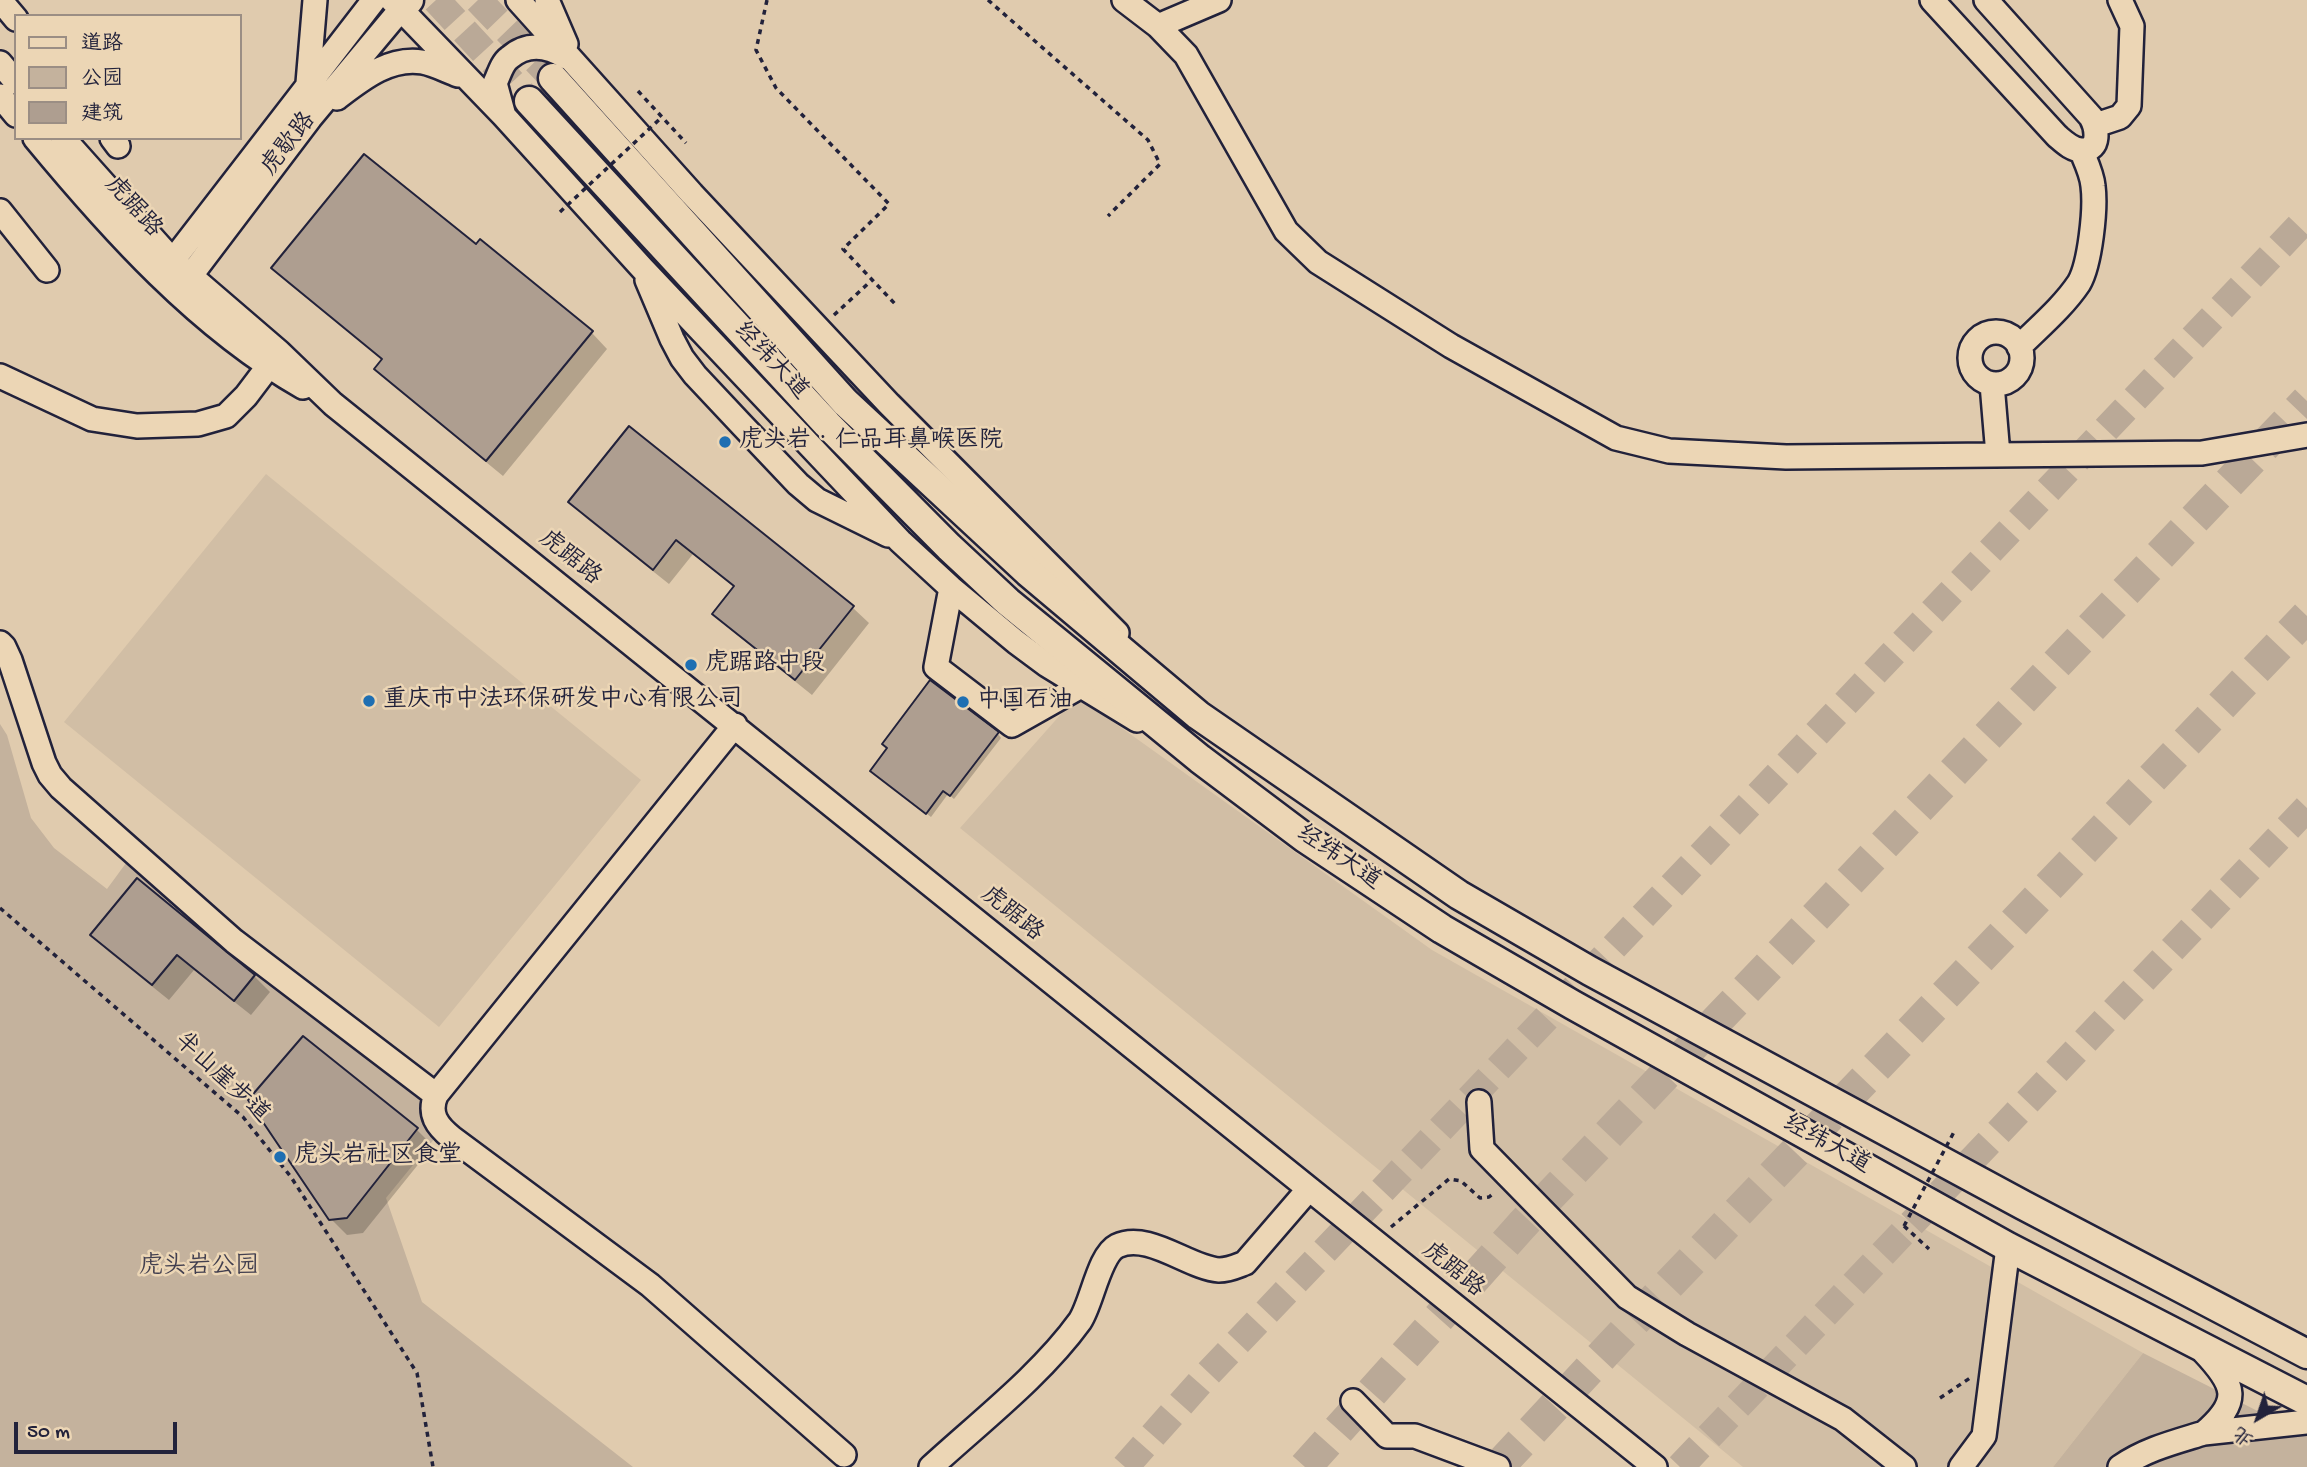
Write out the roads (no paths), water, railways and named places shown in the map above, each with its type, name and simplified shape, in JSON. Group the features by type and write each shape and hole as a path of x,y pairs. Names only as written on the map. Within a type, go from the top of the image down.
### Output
{"main road":[{"name":"经纬大道","path":"564,70 845,402 1028,572 1198,715 1459,895 1590,971 2023,1205 2307,1354"},
{"name":"经纬大道","path":"530,101 827,424 949,548 1008,602 1200,759 1305,838 1442,929 1573,1005 2008,1247 2307,1401"}],"street":[{"path":"0,0 14,17"},
{"path":"308,83 314,0"},
{"name":"虎歇路","path":"166,269 374,0"},
{"path":"518,0 564,70"},
{"path":"547,0 564,70"},
{"path":"1124,0 1158,26 1186,55 1286,231 1318,262 1451,346 1615,438 1669,451 1786,457 2202,453 2307,435"},
{"path":"1158,26 1219,0"},
{"path":"1932,0 2057,136 2069,146 2081,150 2089,148 2095,143 2096,125 1986,0"},
{"path":"2096,125 2120,117 2129,106 2132,26 2120,0"},
{"path":"401,3 465,78 504,116 642,268 900,541 951,588 1047,665 1200,759"},
{"name":"虎歇路","path":"183,285 401,3"},
{"path":"504,116 495,83 507,58 530,46 553,49 564,70"},
{"path":"310,118 366,76 400,62 423,62 465,78"},
{"path":"0,63 14,80"},
{"path":"0,96 14,113"},
{"name":"虎踞路","path":"37,140 183,285 273,360 333,404 735,725 1308,1190 1655,1467"},
{"name":"虎踞路","path":"65,140 166,269"},
{"path":"2019,347 2072,292 2085,269 2089,255 2094,187 2081,150"},
{"path":"0,211 47,270"},
{"path":"642,268 682,358 798,484 817,500 900,541"},
{"path":"1998,332 2007,335 2019,347 2021,362 2014,376 2001,383 1992,384 1976,375 1970,359 1975,342 1989,333 1998,332"},
{"path":"0,376 92,419 137,425 198,424 226,415 246,396 273,360"},
{"path":"1992,384 1997,455"},
{"path":"951,588 936,667 1012,725 1081,686"},
{"path":"0,643 10,660 44,763 61,788 234,941 436,1095"},
{"path":"735,725 436,1095 432,1104 433,1117 439,1128 650,1285 844,1455"},
{"path":"1479,1102 1482,1149 1627,1297 1687,1334 1843,1419 1905,1467"},
{"path":"931,1467 1060,1347 1086,1312 1105,1259 1115,1247 1129,1242 1145,1244 1217,1270 1232,1268 1245,1263 1308,1190"},
{"path":"1961,1467 1984,1436 2008,1247"},
{"path":"2197,1345 2220,1368 2227,1380 2230,1394 2228,1408 2222,1418 2204,1433"},
{"path":"1353,1401 1387,1436 1415,1436 1498,1467"},
{"path":"2120,1467 2134,1457 2204,1433 2307,1422"}],"tunnel":[{"path":"436,0 529,101"},
{"path":"478,0 553,78"},
{"path":"1125,1467 1203,1379 2307,218"},
{"path":"1305,1467 1522,1225 2307,401"},
{"path":"1498,1467 2307,616"},
{"path":"1680,1467 2307,808"}],"place":[{"name":"虎头岩‧仁品耳鼻喉医院","path":"725,442"},
{"name":"虎踞路中段","path":"691,665"},
{"name":"重庆市中法环保研发中心有限公司","path":"369,701"},
{"name":"中国石油","path":"963,702"},
{"name":"虎头岩社区食堂","path":"280,1157"}],"park label":[{"name":"虎头岩公园","path":"199,1268"}]}
